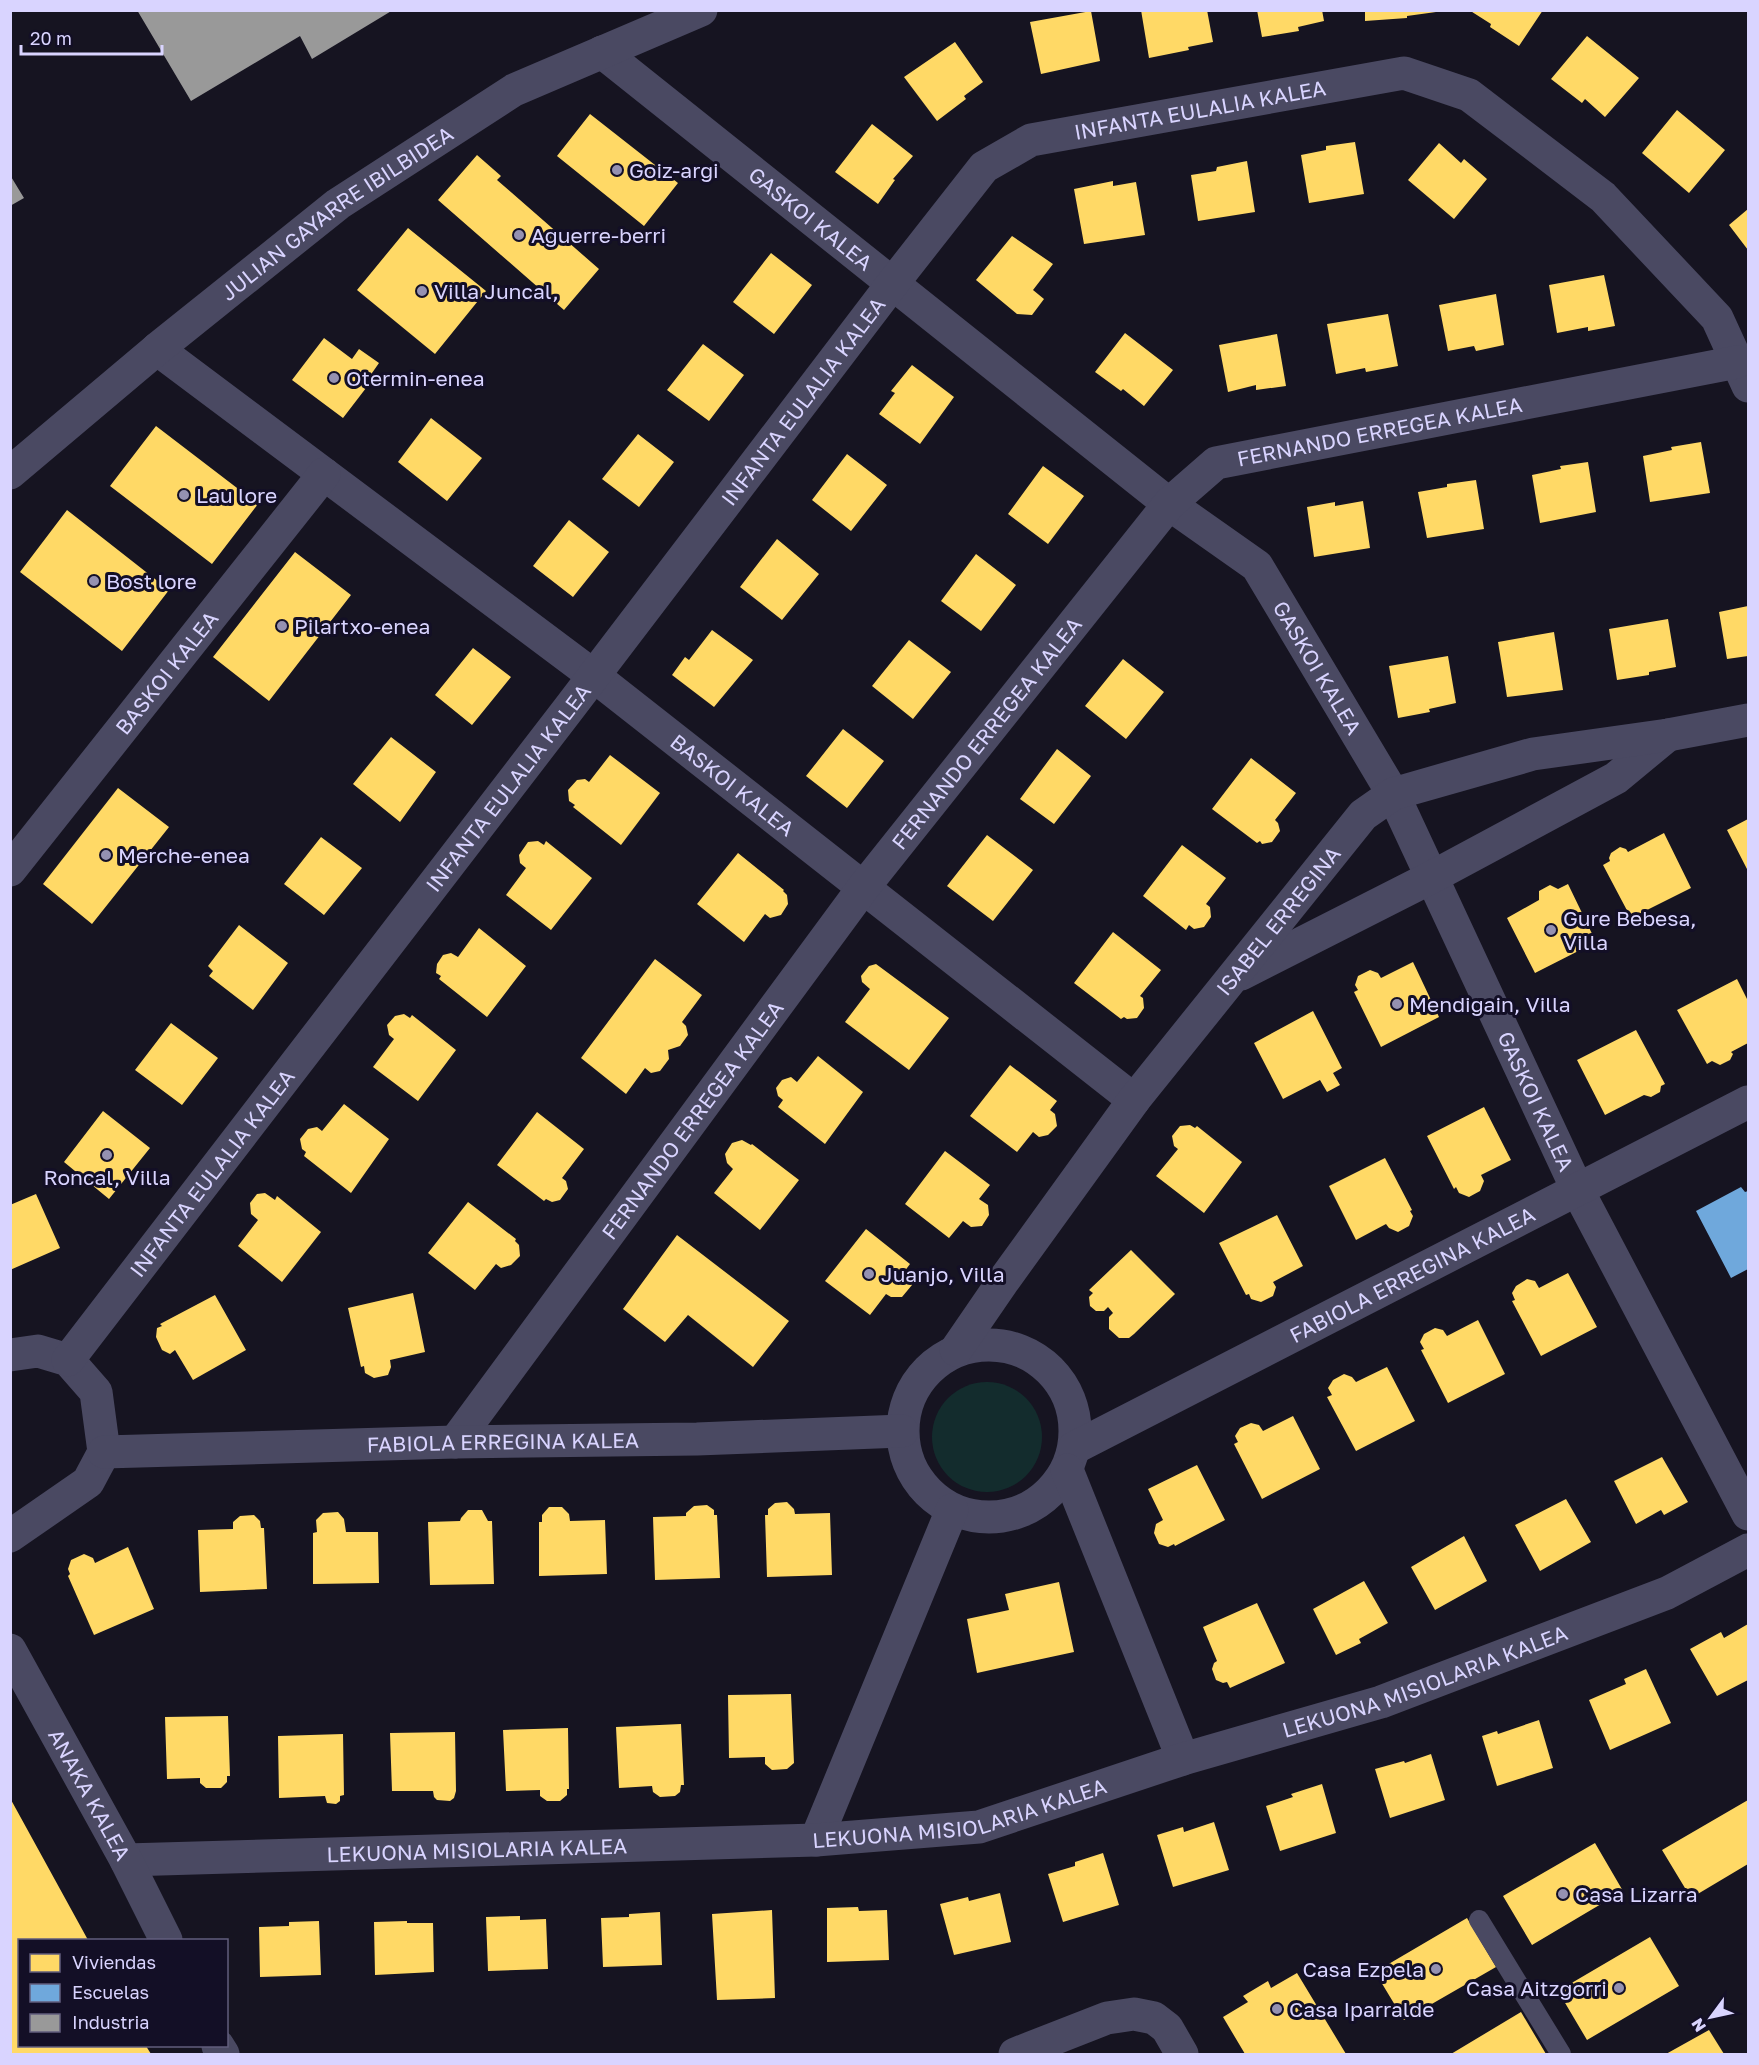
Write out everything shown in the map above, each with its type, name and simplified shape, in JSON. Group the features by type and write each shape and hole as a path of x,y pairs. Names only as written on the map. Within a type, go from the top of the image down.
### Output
{"street":[{"name":"JULIAN GAYARRE IBILBIDEA","path":"10,473 157,350 338,204 514,90 701,10"},
{"name":"GASKOI KALEA","path":"602,52 1169,504 1257,566 1394,794 1578,1191 1749,1515"},
{"name":"INFANTA EULALIA KALEA","path":"68,1360 594,676 892,283 984,167 1031,140 1404,73 1469,95 1603,197 1717,318 1743,374"},
{"name":"BASKOI KALEA","path":"157,350 594,676 1134,1100"},
{"name":"FERNANDO ERREGEA KALEA","path":"455,1442 863,888 1169,504 1216,463 1743,374"},
{"name":"BASKOI KALEA","path":"10,870 324,474"},
{"name":"ISABEL ERREGINA","path":"956,1350 1134,1100 1362,815 1394,794 1533,754 1668,735 1749,720"},
{"path":"1232,979 1432,877 1616,778 1668,735"},
{"name":"FABIOLA ERREGINA KALEA","path":"1070,1459 1749,1102"},
{"path":"1070,1459 1047,1496 1016,1514 993,1518 959,1513 933,1497 914,1476 902,1444 902,1420 909,1394 926,1371 956,1350 993,1344 1024,1352 1058,1378 1073,1410 1070,1459 1183,1759"},
{"path":"10,1355 38,1351 68,1360 96,1392 104,1452 88,1482 10,1536"},
{"name":"FABIOLA ERREGINA KALEA","path":"104,1452 455,1442 697,1439 902,1431"},
{"path":"816,1840 952,1510"},
{"name":"LEKUONA MISIOLARIA KALEA","path":"126,1860 816,1840 979,1827 1183,1759 1392,1698 1667,1593 1749,1550"},
{"name":"ANAKA KALEA","path":"10,1650 126,1860 165,1939"},
{"path":"1015,2055 1107,2018 1134,2014 1154,2018 1167,2028 1182,2055"}],"lane":[{"path":"1479,1920 1561,2055"}],"green space":[{"path":"987,1382 1008,1386 1026,1398 1038,1416 1042,1437 1038,1458 1026,1476 1008,1488 987,1492 966,1488 948,1476 936,1458 932,1437 936,1416 948,1398 966,1386"}],"building: Viviendas":[{"path":"1141,10 1207,10 1213,42 1188,47 1189,50 1149,58"},
{"path":"1257,10 1322,10 1324,21 1298,27 1299,31 1262,37"},
{"path":"1365,10 1436,10 1436,12 1407,16 1407,18 1365,21"},
{"path":"1469,10 1543,10 1519,46"},
{"path":"1091,11 1100,61 1041,74 1030,22"},
{"path":"1587,36 1639,78 1605,117 1585,99 1582,103 1551,79"},
{"path":"955,42 983,82 964,96 966,99 937,121 904,77"},
{"path":"1677,110 1725,150 1689,193 1642,153"},
{"name":"Goiz-argi","path":"590,114 678,183 644,226 557,156"},
{"path":"872,124 913,156 893,179 895,180 878,204 835,172"},
{"path":"1355,142 1364,194 1309,203 1301,155 1326,150 1326,146"},
{"path":"1439,143 1461,163 1464,159 1487,179 1454,219 1408,180"},
{"name":"Aguerre-berri","path":"477,155 501,176 497,180 599,269 564,310 438,200"},
{"path":"1247,161 1255,212 1198,221 1191,175 1216,171 1217,167"},
{"path":"1113,181 1113,186 1136,182 1145,235 1084,244 1074,189"},
{"path":"1748,209 1748,250 1729,225"},
{"name":"Villa Juncal,","path":"408,228 486,291 435,354 357,290"},
{"path":"1012,236 1053,264 1033,290 1044,299 1032,315 1017,314 976,280"},
{"path":"771,253 812,285 774,334 733,302"},
{"path":"1604,275 1615,326 1588,331 1588,327 1557,333 1549,285"},
{"path":"1496,294 1504,345 1476,351 1474,346 1448,351 1439,305"},
{"path":"1388,314 1398,366 1366,372 1365,368 1336,374 1327,324"},
{"path":"1125,333 1173,370 1144,406 1123,389 1121,391 1095,372"},
{"path":"1277,334 1286,386 1256,390 1256,385 1228,392 1219,345"},
{"name":"Otermin-enea","path":"324,338 352,359 359,349 379,363 372,373 376,375 343,418 292,380"},
{"path":"703,344 744,375 709,421 667,390"},
{"path":"912,365 954,397 920,444 879,414 895,393 891,391"},
{"path":"431,418 482,458 447,501 398,462"},
{"name":"Lau lore","path":"156,426 258,504 212,564 110,486"},
{"path":"638,434 674,462 639,507 602,479"},
{"path":"1701,442 1710,493 1650,502 1643,456 1672,450 1671,447"},
{"path":"847,454 887,485 851,531 812,500"},
{"path":"1588,462 1596,512 1540,523 1532,475 1561,469 1560,466"},
{"path":"1043,466 1084,496 1048,544 1008,514"},
{"path":"1476,480 1484,529 1427,538 1418,492 1447,487 1447,484"},
{"path":"1363,501 1370,548 1314,557 1307,507 1335,502 1335,506"},
{"name":"Bost lore","path":"67,510 169,590 122,651 20,572"},
{"path":"569,520 609,552 573,597 533,566"},
{"path":"777,539 819,574 782,620 740,587"},
{"name":"Pilartxo-enea","path":"295,552 351,595 269,701 213,657"},
{"path":"976,554 1016,585 981,631 941,601"},
{"path":"1748,606 1748,656 1727,659 1719,612"},
{"path":"1668,619 1676,667 1649,672 1649,675 1617,680 1609,629"},
{"path":"712,630 753,660 714,707 672,675 685,657 689,660"},
{"path":"1554,632 1563,690 1507,697 1498,642"},
{"path":"909,640 951,672 913,719 872,686"},
{"path":"473,648 511,677 472,725 435,695"},
{"path":"1448,656 1456,703 1429,709 1430,712 1398,718 1389,666"},
{"path":"1123,659 1164,692 1126,739 1085,706"},
{"path":"843,729 884,761 847,808 806,776"},
{"path":"391,737 436,772 400,822 353,784"},
{"path":"1057,749 1091,776 1054,824 1020,799"},
{"path":"610,755 660,793 621,845 573,807 575,805 569,801 568,790 577,780 585,779 589,782"},
{"path":"1251,758 1296,793 1275,820 1280,831 1272,842 1262,844 1260,841 1257,843 1212,809"},
{"name":"Merche-enea","path":"118,788 169,827 92,924 43,884"},
{"path":"1748,819 1748,871 1727,830"},
{"path":"1664,833 1691,888 1631,918 1603,865 1610,861 1611,853 1620,847 1628,852"},
{"path":"987,835 1033,870 993,921 947,886"},
{"path":"321,837 362,868 324,915 284,884"},
{"path":"538,841 544,845 546,841 592,878 551,930 506,895 526,868 520,863 519,855 528,842"},
{"path":"1182,845 1226,878 1206,904 1210,907 1211,917 1204,927 1194,929 1189,925 1186,930 1143,896"},
{"path":"738,853 784,890 788,904 781,915 770,918 765,914 744,942 697,904"},
{"name":"Gure Bebesa, Villa","path":"1568,884 1596,942 1535,973 1507,918 1539,900 1539,891 1550,885 1558,889"},
{"path":"239,925 288,963 253,1010 209,976 213,971 208,966"},
{"path":"479,928 526,966 487,1017 439,979 441,976 436,973 437,964 443,955 451,953 458,957"},
{"path":"1113,932 1161,970 1140,996 1143,998 1144,1008 1137,1018 1124,1017 1121,1019 1074,983"},
{"path":"655,959 702,995 682,1022 686,1026 688,1035 680,1046 668,1050 669,1059 660,1071 651,1073 645,1068 626,1094 581,1058"},
{"name":"Mendigain, Villa","path":"1413,962 1439,1017 1381,1047 1354,992 1358,990 1355,985 1358,976 1370,970 1378,973 1381,978"},
{"path":"876,964 949,1018 909,1070 845,1022 870,989 862,982 861,976 869,966"},
{"path":"1737,979 1748,1001 1748,1043 1731,1052 1733,1054 1730,1060 1720,1065 1712,1061 1707,1064 1677,1010"},
{"path":"1313,1011 1342,1068 1333,1073 1340,1085 1327,1092 1320,1080 1283,1099 1254,1043"},
{"path":"404,1014 410,1018 412,1015 456,1050 418,1101 373,1067 394,1039 389,1035 387,1025 395,1016"},
{"path":"171,1023 218,1058 182,1105 135,1070"},
{"path":"1636,1030 1665,1084 1661,1086 1660,1092 1651,1097 1644,1095 1605,1115 1577,1060"},
{"path":"818,1056 863,1092 825,1144 778,1107 783,1100 778,1096 776,1088 782,1080 791,1077 797,1082"},
{"path":"1010,1065 1057,1101 1050,1110 1055,1114 1057,1126 1048,1135 1039,1137 1033,1132 1017,1152 970,1116"},
{"path":"344,1104 389,1139 351,1193 304,1156 306,1152 302,1149 300,1139 308,1129 317,1127 322,1131"},
{"path":"1484,1107 1511,1160 1481,1175 1484,1181 1480,1191 1469,1197 1459,1193 1456,1187 1454,1189 1427,1136"},
{"name":"Roncal, Villa","path":"103,1111 150,1148 109,1199 64,1162"},
{"path":"537,1112 584,1149 562,1178 566,1181 568,1189 560,1200 552,1202 546,1199 544,1201 497,1165"},
{"path":"1190,1125 1195,1128 1197,1126 1242,1162 1204,1213 1156,1176 1178,1149 1174,1146 1172,1136 1180,1126"},
{"path":"742,1140 752,1144 799,1180 760,1230 714,1193 733,1169 727,1163 725,1154 732,1143"},
{"path":"945,1151 990,1185 979,1199 988,1205 989,1215 982,1226 971,1227 963,1221 949,1238 905,1204"},
{"path":"1385,1158 1413,1216 1409,1226 1398,1232 1386,1224 1356,1240 1329,1186"},
{"path":"265,1193 275,1200 277,1196 321,1232 282,1282 238,1246 258,1220 251,1214 250,1203 257,1194"},
{"path":"36,1194 60,1248 10,1270 10,1205"},
{"path":"468,1202 516,1239 520,1256 511,1265 501,1268 496,1264 475,1290 428,1253"},
{"path":"1277,1215 1303,1266 1273,1282 1276,1287 1273,1296 1261,1302 1251,1299 1249,1294 1246,1295 1219,1243"},
{"name":"Juanjo, Villa","path":"866,1229 910,1264 904,1272 910,1277 912,1285 902,1297 891,1297 886,1294 870,1315 825,1281"},
{"path":"677,1235 789,1321 753,1367 688,1315 665,1342 623,1309"},
{"path":"1131,1250 1175,1294 1129,1338 1119,1338 1109,1329 1109,1317 1113,1313 1108,1307 1104,1311 1096,1311 1090,1306 1089,1297 1093,1293 1089,1290"},
{"path":"1568,1273 1597,1327 1541,1356 1512,1301 1515,1300 1512,1293 1516,1286 1527,1279 1535,1281 1539,1288"},
{"path":"413,1293 425,1352 390,1360 391,1367 388,1375 374,1378 365,1373 364,1366 361,1367 348,1308"},
{"path":"215,1295 246,1350 193,1380 175,1350 170,1354 162,1350 156,1337 157,1328 162,1326 160,1324"},
{"path":"1478,1320 1505,1374 1448,1403 1421,1350 1424,1349 1420,1342 1424,1334 1435,1328 1443,1330 1447,1336"},
{"path":"1387,1367 1415,1421 1356,1451 1327,1397 1332,1395 1328,1388 1333,1380 1344,1374 1352,1377 1356,1382"},
{"path":"1293,1416 1320,1469 1262,1499 1234,1444 1238,1442 1235,1436 1240,1428 1251,1423 1259,1425 1263,1431"},
{"path":"1662,1457 1688,1502 1664,1515 1661,1510 1636,1524 1614,1481"},
{"path":"1197,1465 1225,1520 1175,1546 1174,1544 1168,1547 1159,1544 1154,1533 1156,1524 1163,1520 1148,1489"},
{"path":"1566,1499 1591,1542 1540,1571 1515,1525"},
{"path":"787,1502 794,1509 795,1514 830,1513 832,1575 767,1577 765,1515 768,1515 768,1509 775,1503"},
{"path":"707,1505 714,1510 714,1515 717,1515 720,1578 655,1580 653,1517 686,1516 686,1513 694,1506"},
{"path":"549,1507 562,1507 569,1514 570,1521 605,1520 607,1574 539,1576 539,1522 542,1522 542,1515"},
{"path":"468,1510 482,1510 488,1521 492,1521 494,1584 430,1585 428,1522 460,1521"},
{"path":"338,1512 344,1519 346,1532 378,1532 379,1583 313,1584 313,1533 317,1532 316,1520 323,1513"},
{"path":"254,1515 260,1521 261,1528 264,1528 267,1589 200,1592 198,1530 233,1529 233,1522 240,1516"},
{"path":"1464,1536 1487,1581 1435,1610 1411,1567"},
{"path":"128,1547 154,1609 94,1635 68,1576 71,1560 84,1554 93,1558 95,1563"},
{"path":"1364,1581 1388,1623 1359,1639 1361,1643 1336,1655 1313,1609"},
{"path":"1059,1582 1074,1652 977,1673 967,1619 1009,1610 1005,1594"},
{"path":"1257,1603 1285,1663 1230,1688 1227,1682 1216,1680 1212,1669 1217,1661 1203,1627"},
{"path":"1748,1624 1748,1680 1717,1696 1690,1649 1721,1632 1724,1638"},
{"path":"1646,1669 1671,1723 1610,1750 1589,1700 1626,1684 1624,1679"},
{"path":"791,1694 794,1763 787,1769 772,1770 765,1764 765,1757 729,1758 728,1695"},
{"path":"228,1716 230,1776 227,1776 227,1782 221,1788 206,1788 200,1783 200,1778 167,1779 165,1717"},
{"path":"1539,1720 1553,1768 1497,1786 1482,1736 1497,1731 1498,1734"},
{"path":"681,1724 684,1785 681,1785 680,1792 675,1796 660,1797 653,1792 652,1786 619,1788 616,1727"},
{"path":"568,1728 569,1789 567,1789 567,1795 560,1801 547,1801 540,1796 540,1790 506,1791 503,1730"},
{"path":"455,1732 456,1791 454,1798 450,1801 437,1800 433,1791 392,1791 390,1733"},
{"path":"343,1734 344,1795 340,1796 340,1801 336,1804 327,1803 325,1796 279,1798 278,1736"},
{"path":"1431,1754 1445,1800 1390,1818 1375,1769 1404,1761 1405,1763"},
{"path":"1322,1784 1336,1833 1280,1851 1266,1806 1293,1797 1291,1794"},
{"path":"10,1798 87,1939 18,1939 18,2047 147,2047 151,2054 10,2054"},
{"path":"1748,1800 1748,1864 1691,1898 1662,1850"},
{"path":"1214,1822 1229,1870 1173,1887 1157,1835 1183,1827 1184,1832"},
{"name":"Casa Lizarra","path":"1595,1843 1623,1891 1532,1945 1503,1896"},
{"path":"1103,1853 1119,1905 1063,1922 1048,1874 1075,1866 1075,1862"},
{"path":"1000,1893 1011,1942 954,1955 940,1904 968,1897 969,1901"},
{"path":"858,1907 859,1911 887,1910 889,1960 827,1962 827,1908"},
{"path":"772,1910 775,1998 717,2000 712,1914"},
{"path":"660,1912 662,1965 603,1967 601,1918 629,1917 629,1914"},
{"path":"520,1916 520,1920 546,1919 548,1969 488,1971 486,1917"},
{"name":"Casa Ezpela","path":"1467,1918 1496,1967 1404,2020 1375,1972"},
{"path":"319,1921 321,1975 260,1977 259,1927 289,1926 289,1922"},
{"path":"407,1921 407,1923 433,1923 434,1972 375,1975 374,1922"},
{"name":"Casa Aitzgorri","path":"1650,1937 1679,1986 1587,2040 1558,1991"},
{"name":"Casa Iparralde","path":"1297,1973 1346,2054 1245,2054 1223,2017 1248,2002 1243,1996 1268,1981 1271,1988"},
{"path":"1521,2012 1546,2054 1451,2054"},
{"path":"1709,2030 1724,2054 1666,2054"}],"building: Escuelas":[{"path":"1741,1187 1745,1192 1748,1191 1748,1269 1731,1278 1696,1211"}],"building: Industria":[{"path":"137,10 393,10 312,59 300,36 191,101"},
{"path":"10,175 24,198 10,206"}],"place":[{"name":"Goiz-argi","path":"617,170"},
{"name":"Aguerre-berri","path":"519,235"},
{"name":"Villa Juncal,","path":"422,291"},
{"name":"Otermin-enea","path":"334,378"},
{"name":"Lau lore","path":"184,495"},
{"name":"Bost lore","path":"94,581"},
{"name":"Pilartxo-enea","path":"282,626"},
{"name":"Merche-enea","path":"106,855"},
{"name":"Gure Bebesa, Villa","path":"1551,930"},
{"name":"Mendigain, Villa","path":"1397,1004"},
{"name":"Roncal, Villa","path":"107,1155"},
{"name":"Juanjo, Villa","path":"869,1274"},
{"name":"Casa Lizarra","path":"1563,1894"},
{"name":"Casa Ezpela","path":"1436,1969"},
{"name":"Casa Aitzgorri","path":"1619,1988"},
{"name":"Casa Iparralde","path":"1277,2009"}]}
